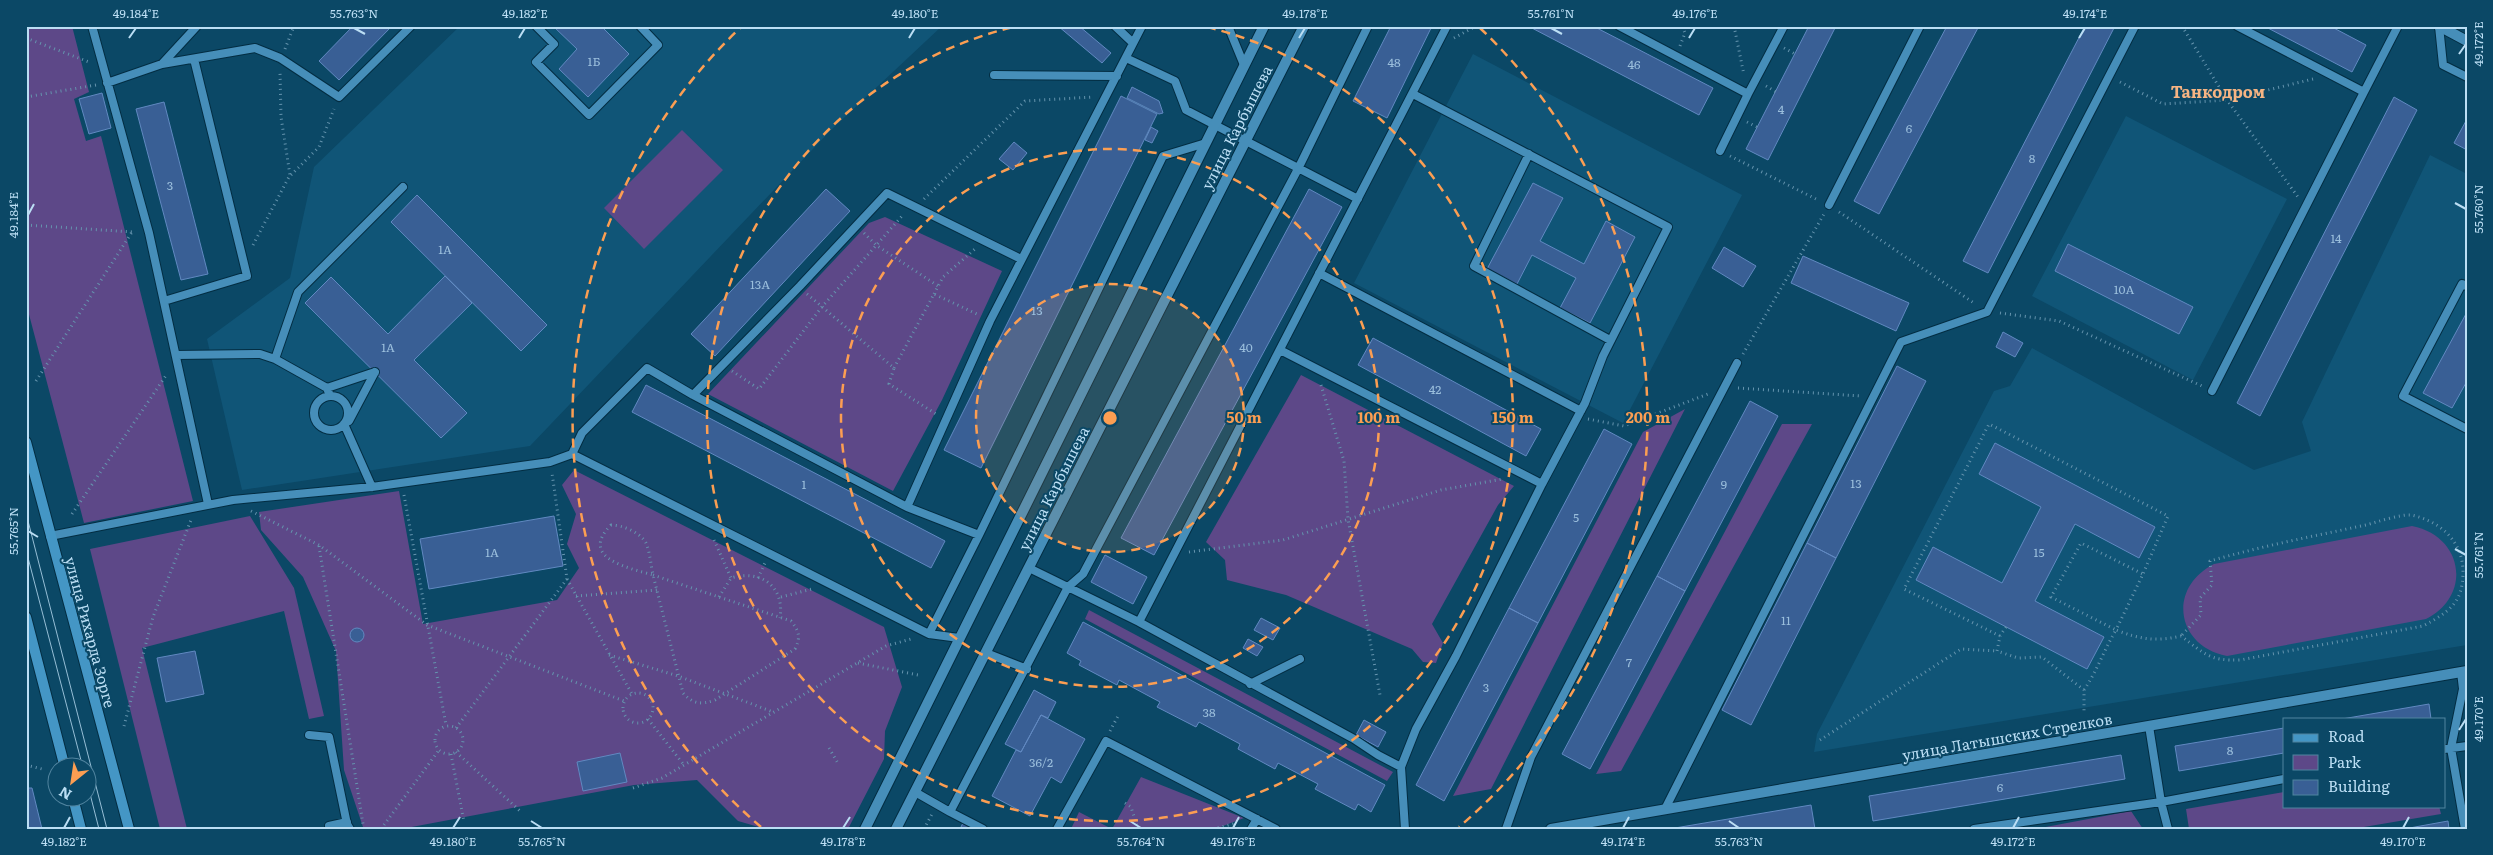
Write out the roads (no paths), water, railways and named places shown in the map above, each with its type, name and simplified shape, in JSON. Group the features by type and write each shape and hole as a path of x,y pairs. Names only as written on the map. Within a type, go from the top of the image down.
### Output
{"main road":[{"name":"улица Рихарда Зорге","path":"26,442 129,829"},
{"path":"26,617 62,758"},
{"path":"76,808 81,829"}],"street":[{"name":"улица Карбышева","path":"865,829 1264,26"},
{"name":"улица Карбышева","path":"896,829 1304,26"},
{"path":"2439,26 2467,41"},
{"name":"улица Латышских Стрелков","path":"1551,829 2464,672"}],"lane":[{"path":"92,26 148,233 208,504"},
{"path":"162,64 197,26"},
{"path":"107,84 162,64 255,48 280,58 339,96 410,26"},
{"path":"536,26 554,44 536,62 589,115 658,45 640,26"},
{"path":"1115,26 1134,43"},
{"path":"907,507 990,321 1142,26"},
{"path":"1228,26 1244,65"},
{"path":"950,812 1027,669 1068,587 1083,574 1298,169 1368,26"},
{"path":"1139,622 1447,26"},
{"path":"1619,26 1748,94"},
{"path":"1720,151 1784,26"},
{"path":"1829,205 1920,26"},
{"path":"1665,809 1901,342 1987,312 2135,26"},
{"path":"2237,26 2364,92"},
{"path":"2212,391 2398,26"},
{"path":"2439,26 2442,65 2467,77"},
{"path":"1126,58 1174,81 1186,110 1358,199"},
{"path":"164,301 247,276 194,59"},
{"path":"994,75 1117,76"},
{"path":"1405,829 1401,767 1416,728 1456,656 1542,484 1581,411 1610,340 1668,227 1412,94"},
{"path":"929,634 1164,156 1206,143"},
{"path":"1529,154 1474,266 1610,340"},
{"path":"275,359 298,292 403,187"},
{"path":"693,395 800,286 887,193 1021,259"},
{"path":"1319,273 1581,411"},
{"path":"2467,286 2462,284 2404,396 2467,428"},
{"path":"1280,350 1542,484"},
{"path":"176,358 260,354 275,359 336,396 345,403 348,414 345,426 372,487"},
{"path":"1506,829 1531,757 1737,363"},
{"path":"50,536 233,500 372,487 550,462 572,454 582,433 647,368 693,395 907,507 979,535"},
{"path":"375,372 345,426 329,430 319,425 315,420 314,410 316,404 328,392 375,372"},
{"path":"572,454 929,634 959,638"},
{"path":"1029,568 1139,622 1354,739 1401,767"},
{"path":"986,653 1027,669"},
{"path":"1250,684 1300,659"},
{"path":"2464,672 2463,689 2448,749 2465,804 2466,829"},
{"path":"2149,726 2161,802 2168,829"},
{"path":"309,735 329,737 348,825 328,826"},
{"path":"1057,829 1106,741 1276,829"},
{"path":"2448,749 2467,746"},
{"path":"1974,829 2161,802 2283,779"},
{"path":"915,792 983,829"},
{"path":"1251,829 1257,819"}],"tram line":[{"path":"26,513 107,829"},
{"path":"26,550 80,758"},
{"path":"94,808 99,829"}],"district":[{"name":"Танкодром","path":"2218,91"}]}
